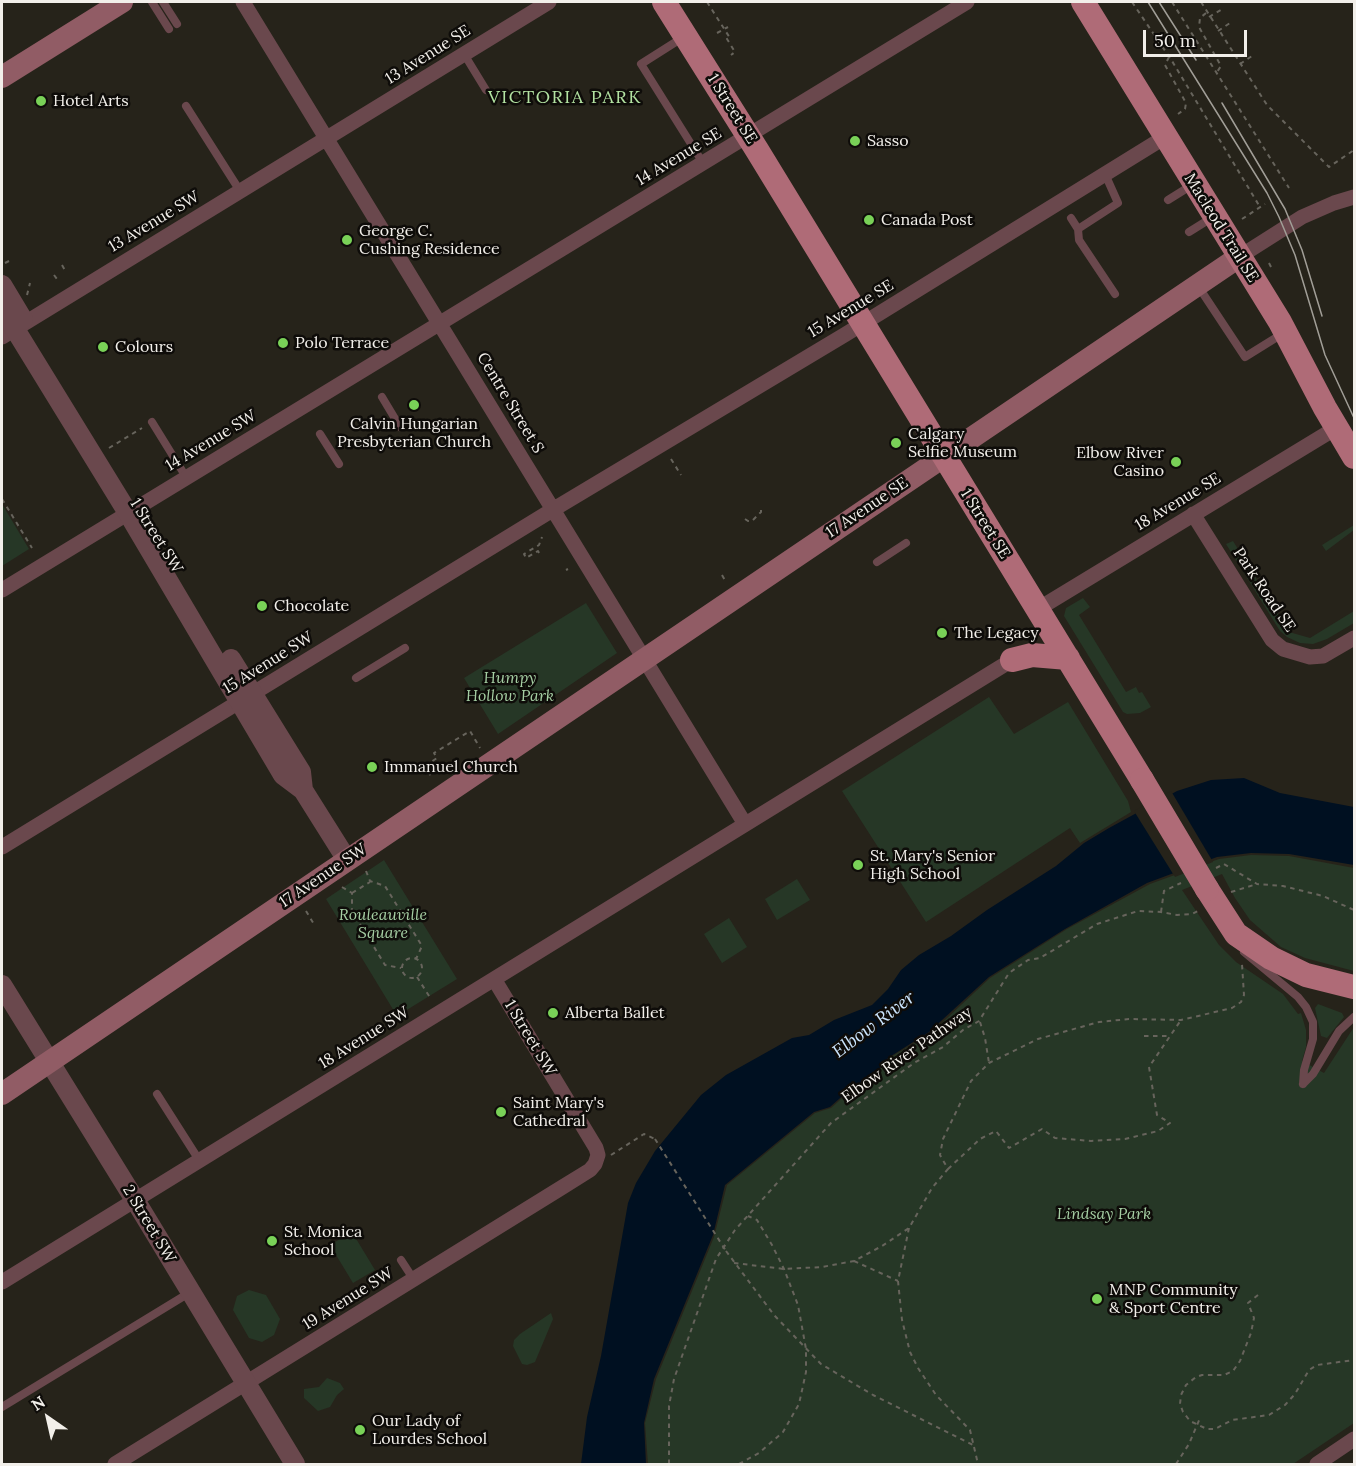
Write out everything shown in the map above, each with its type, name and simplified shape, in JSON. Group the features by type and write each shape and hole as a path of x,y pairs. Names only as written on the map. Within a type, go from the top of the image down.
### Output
{"main road":[{"path":"2,77 122,2"},
{"name":"1 Street SE","path":"664,2 748,135 1142,780 1212,890 1236,934 1271,958 1306,975 1354,987"},
{"name":"Macleod Trail SE","path":"1083,2 1285,332 1354,457"},
{"name":"17 Avenue SE","path":"645,660 1239,257"},
{"path":"1012,660 1030,640 1040,613"},
{"path":"1012,660 1032,655 1068,658"},
{"name":"17 Avenue SW","path":"2,1094 48,1062 357,865 645,660"}],"street":[{"name":"Centre Street S","path":"243,2 745,824"},
{"name":"13 Avenue SE","path":"326,138 549,2"},
{"name":"14 Avenue SE","path":"440,324 967,2"},
{"name":"15 Avenue SE","path":"554,509 863,323 1165,136"},
{"name":"13 Avenue SW","path":"13,330 326,138"},
{"path":"1239,257 1302,217 1354,197"},
{"name":"1 Street SW","path":"2,285 13,330"},
{"name":"1 Street SW","path":"2,308 13,330 132,510 247,698 283,775 303,790 357,865"},
{"name":"14 Avenue SW","path":"2,590 440,324"},
{"name":"18 Avenue SE","path":"1040,613 1192,514 1336,428"},
{"name":"15 Avenue SW","path":"2,848 554,509"},
{"name":"Park Road SE","path":"1192,514 1272,640 1283,649 1310,657 1323,656 1354,638"},
{"path":"745,824 1012,660"},
{"name":"18 Avenue SW","path":"2,1282 745,824"},
{"name":"1 Street SW","path":"494,979 596,1148 596,1160"},
{"name":"2 Street SW","path":"2,985 295,1464"},
{"name":"19 Avenue SW","path":"115,1464 590,1170 596,1160"},
{"path":"1317,1464 1353,1444"}],"lane":[{"path":"152,2 169,29"},
{"path":"163,2 177,24"},
{"path":"686,35 641,64 703,163"},
{"path":"464,54 486,90"},
{"path":"186,106 240,191"},
{"path":"1078,229 1118,203 1105,174"},
{"path":"1168,200 1194,184"},
{"path":"1189,232 1215,217"},
{"path":"1071,218 1078,229 1079,240 1115,294"},
{"path":"1197,284 1245,357 1285,332"},
{"path":"382,397 400,427"},
{"path":"152,422 186,477"},
{"path":"320,434 339,464"},
{"path":"877,562 906,543"},
{"path":"356,678 405,648"},
{"path":"1236,934 1244,953 1298,997 1313,1022 1313,1039 1304,1070 1303,1084 1313,1074 1339,1031 1354,1017"},
{"path":"157,1094 199,1160"},
{"path":"401,1260 414,1280"},
{"path":"2,1407 190,1292"}],"path":[{"path":"707,2 730,38 727,39 735,52 731,55"},
{"path":"1132,2 1169,57 1260,207"},
{"path":"1172,2 1290,188"},
{"path":"1201,2 1267,105 1329,167 1354,150"},
{"path":"1209,17 1224,8"},
{"path":"1206,13 1200,18 1200,27 1221,66 1217,72"},
{"path":"1218,31 1233,21"},
{"path":"717,33 728,27"},
{"path":"1240,64 1255,54"},
{"path":"1169,57 1165,65 1186,103 1185,109 1178,114"},
{"path":"1242,219 1265,204"},
{"path":"5,263 9,261"},
{"path":"1269,263 1272,269"},
{"path":"59,270 63,266 66,272"},
{"path":"26,298 30,283"},
{"path":"109,448 152,422"},
{"path":"910,450 915,451"},
{"path":"671,459 681,475"},
{"path":"2,499 32,548"},
{"path":"745,519 752,520 761,510"},
{"path":"539,554 538,551 526,558 524,554 539,545 542,537"},
{"path":"722,575 726,582"},
{"path":"433,779 424,765 437,758 434,753 470,731 480,748"},
{"path":"1257,884 1224,864 1212,890 1238,891 1257,884 1283,886 1323,896 1354,910"},
{"path":"357,865 370,881 385,886 422,946 416,959"},
{"path":"352,893 370,881"},
{"path":"1161,912 1164,891 1184,882"},
{"path":"342,886 352,893"},
{"name":"Elbow River Pathway","path":"669,1464 669,1406 674,1378 716,1259 735,1230 831,1123 906,1068 943,1047 963,1030 980,1021 1009,973 1028,960 1040,958 1097,924 1138,911 1177,915 1192,914 1212,890"},
{"path":"352,893 352,911 385,965 401,968"},
{"path":"306,911 315,926"},
{"path":"416,959 422,966 422,972 417,977 408,978 403,975 401,968 406,960 416,959"},
{"path":"948,1169 940,1155 943,1139 971,1081 989,1063 1038,1039 1099,1022 1129,1019 1181,1020 1232,1008 1241,1002 1245,987 1242,962"},
{"path":"417,977 431,999"},
{"path":"978,1464 970,1430 936,1395 914,1360 902,1320 898,1281 909,1228 927,1196 948,1169 980,1139 996,1131 1009,1148 1042,1129 1055,1138 1091,1141 1125,1139 1158,1131 1170,1123 1157,1115 1149,1067 1181,1020"},
{"path":"980,1021 989,1063"},
{"path":"1144,1036 1169,1036"},
{"path":"614,1154 644,1134 655,1139 734,1263 774,1315 821,1364 873,1395 975,1446"},
{"path":"739,1464 759,1453 783,1432 799,1404 807,1372 806,1349 798,1305 784,1269 757,1220 748,1216"},
{"path":"734,1263 784,1269 822,1267 854,1261 909,1228"},
{"path":"854,1261 898,1281"},
{"path":"1258,1295 1248,1303 1254,1318 1251,1333 1240,1361 1233,1371 1224,1375 1202,1374 1186,1385 1180,1395 1183,1412 1190,1421 1207,1429 1232,1420 1269,1415 1285,1405 1295,1394 1309,1370 1317,1365 1354,1360"},
{"path":"1176,1464 1189,1444 1200,1418"}],"green space":[{"path":"2,504 29,549 2,566"},
{"path":"1354,525 1354,530 1326,551 1322,545"},
{"path":"1233,541 1289,632 1310,638 1354,611 1354,623 1327,639 1313,644 1300,643 1287,637 1280,631 1226,544"},
{"path":"1083,598 1090,607 1079,615 1126,692 1136,687 1151,707 1140,713 1123,712 1064,616 1066,608"},
{"name":"Humpy Hollow Park","path":"586,603 617,653 498,734 464,678"},
{"path":"989,697 1014,734 1068,702 1128,801 1131,812 1080,843 1070,828 926,922 842,791"},
{"name":"Lindsay Park","path":"1251,855 1289,856 1354,868 1354,971 1305,958 1281,947 1250,920 1222,874 1182,890 1219,945 1236,962 1283,994 1298,1014 1301,1013 1306,1030 1306,1047 1302,1061 1324,1073 1354,1027 1354,1423 1293,1464 648,1464 645,1423 656,1379 714,1237 727,1185 815,1113 831,1108 849,1092 868,1084 889,1058 930,1034 990,978 1067,929 1150,884 1219,859"},
{"name":"Rouleauville Square","path":"384,860 457,979 397,1016 326,899"},
{"path":"797,879 810,900 777,920 765,899"},
{"path":"729,918 747,947 722,963 704,934"},
{"path":"1318,1004 1342,1013 1344,1017 1327,1038 1321,1036 1315,1008"},
{"path":"352,1232 375,1270 353,1283 330,1245"},
{"path":"249,1290 266,1295 280,1319 274,1335 262,1342 249,1338 233,1310 237,1296"},
{"path":"551,1313 553,1319 535,1362 522,1364 513,1346 514,1340"},
{"path":"327,1378 340,1383 344,1389 337,1395 330,1407 318,1411 304,1398 304,1389 319,1387"}],"water":[{"name":"Elbow River","path":"1244,778 1280,793 1354,807 1354,865 1289,854 1251,853 1217,857 1147,883 1065,929 989,977 929,1032 888,1058 867,1083 848,1091 830,1107 814,1112 725,1185 713,1235 654,1379 644,1423 646,1464 581,1464 587,1417 601,1356 628,1203 636,1183 655,1151 701,1095 726,1075 792,1038 809,1035 834,1020 872,1005 888,989 901,970 919,955 1056,866 1084,843 1109,828 1177,791 1211,780"}],"pier":[{"path":"1171,791 1213,862 1175,877 1134,811"}],"tram line":[{"path":"1148,2 1267,193 1279,217 1295,255 1325,355 1354,418"},
{"path":"1159,2 1196,60"},
{"path":"1222,103 1285,209 1302,250 1322,316"}],"place":[{"name":"Hotel Arts","path":"41,101"},
{"name":"Sasso","path":"855,141"},
{"name":"Canada Post","path":"869,220"},
{"name":"George C. Cushing Residence","path":"347,240"},
{"name":"Polo Terrace","path":"283,343"},
{"name":"Colours","path":"103,347"},
{"name":"Calvin Hungarian Presbyterian Church","path":"414,405"},
{"name":"Calgary Selfie Museum","path":"896,443"},
{"name":"Elbow River Casino","path":"1176,462"},
{"name":"Chocolate","path":"262,606"},
{"name":"The Legacy","path":"942,633"},
{"name":"Immanuel Church","path":"372,767"},
{"name":"St. Mary's Senior High School","path":"858,865"},
{"name":"Alberta Ballet","path":"553,1013"},
{"name":"Saint Mary's Cathedral","path":"501,1112"},
{"name":"St. Monica School","path":"272,1241"},
{"name":"MNP Community & Sport Centre","path":"1097,1299"},
{"name":"Our Lady of Lourdes School","path":"360,1430"}],"district":[{"name":"VICTORIA PARK","path":"565,98"}]}
